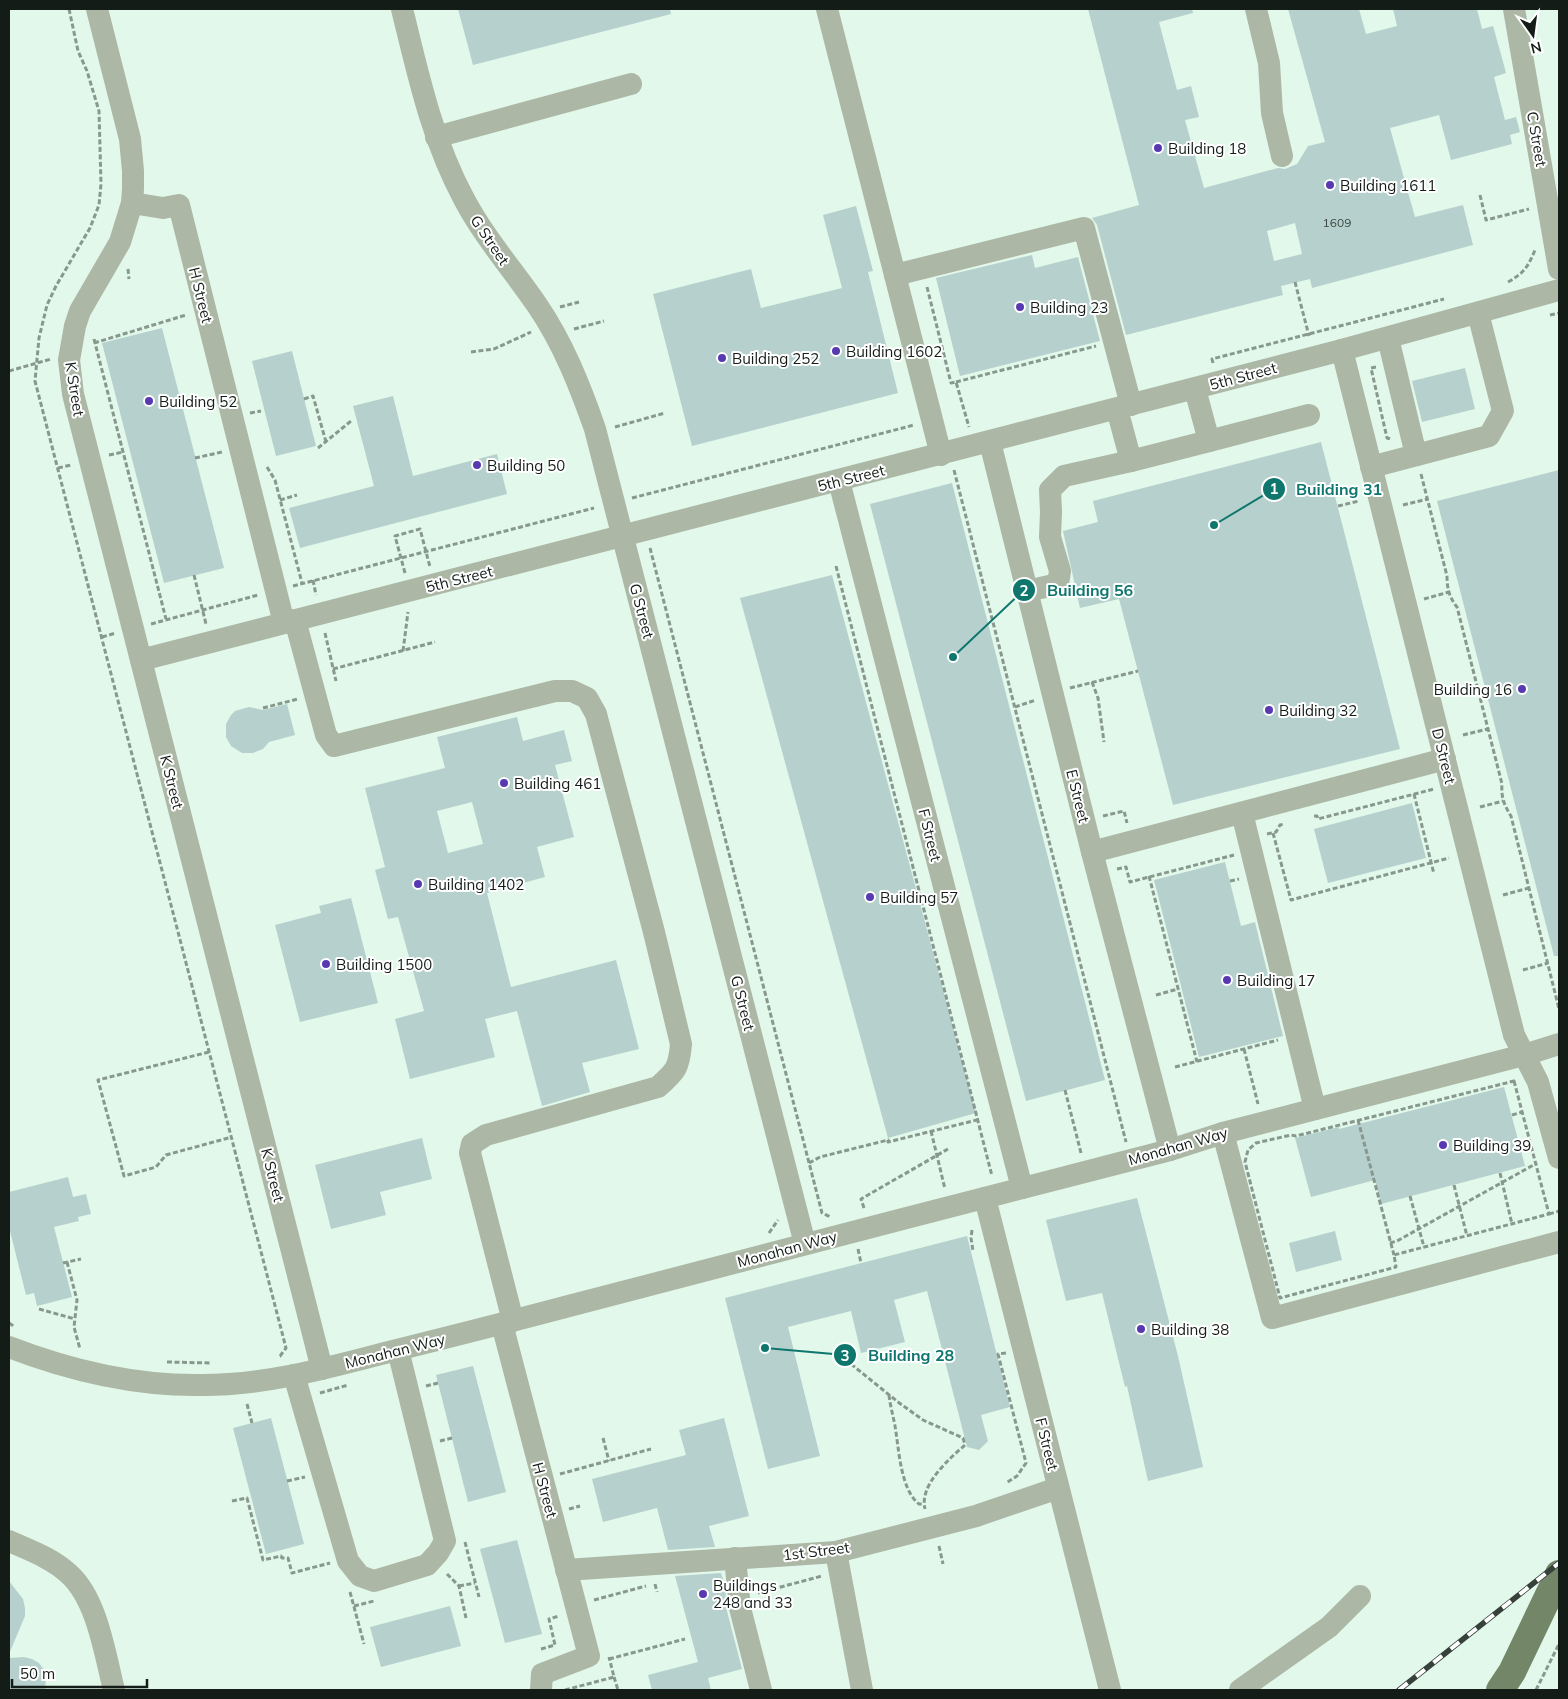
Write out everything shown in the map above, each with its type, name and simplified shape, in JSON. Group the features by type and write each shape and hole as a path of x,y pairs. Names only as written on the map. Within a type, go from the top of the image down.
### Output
{"main road":[{"path":"1500,1690 1512,1672 1559,1574"},
{"path":"1523,1690 1559,1610"}],"street":[{"path":"97,9 130,139 133,172 132,203"},
{"name":"G Street","path":"402,9 436,137 454,180 475,218 537,306 562,347 588,410 623,536 805,1244"},
{"path":"827,9 932,420 947,461"},
{"path":"1256,9 1269,63 1272,113 1282,156"},
{"name":"C Street","path":"1514,9 1559,270"},
{"path":"436,137 631,84"},
{"name":"K Street","path":"132,203 120,242 80,311 75,326 70,352 70,375 73,394 322,1369"},
{"name":"H Street","path":"132,203 163,208 179,205 276,590 290,622 315,694 326,735 334,746 555,691 572,691 587,698 596,714 672,1006 681,1044 680,1062 672,1075 658,1087 486,1135 472,1144 470,1153 566,1570 585,1606 599,1657"},
{"path":"895,275 1084,228 1124,407 1131,461"},
{"name":"5th Street","path":"141,660 839,481 947,461 990,442 1342,350 1390,347 1478,313 1559,290"},
{"path":"1371,467 1489,436 1503,411 1478,313"},
{"path":"1390,347 1415,456"},
{"name":"D Street","path":"1342,350 1514,1035 1538,1082 1558,1155"},
{"path":"1195,389 1209,441"},
{"path":"1027,591 1058,584 1060,571 1050,537 1052,512 1050,490 1064,476 1131,461 1310,415"},
{"name":"E Street","path":"990,442 1092,852 1170,1150"},
{"name":"F Street","path":"839,481 1022,1188"},
{"path":"1092,852 1445,760"},
{"path":"1242,813 1315,1109"},
{"name":"Monahan Way","path":"13,1337 40,1359 95,1375 148,1383 202,1385 275,1380 508,1322 805,1244 989,1189 1022,1188 1170,1150 1223,1133 1524,1055 1559,1044"},
{"path":"1223,1133 1272,1318 1559,1242"},
{"name":"F Street","path":"989,1189 1023,1348 1110,1690"},
{"path":"294,1375 348,1561 360,1576 374,1581 427,1565 438,1553 445,1541 398,1350"},
{"name":"1st Street","path":"566,1570 836,1552 930,1514 976,1516 1058,1488"},
{"path":"9,1540 52,1560 70,1574 84,1592 94,1612 114,1690"},
{"path":"836,1552 862,1690"},
{"path":"736,1558 740,1608 761,1690"},
{"path":"1240,1690 1329,1627 1360,1596"},
{"path":"541,1690 542,1674 599,1657"}],"path":[{"path":"69,9 78,51 87,71 99,111 99,206 90,228 56,286 48,305 39,338 35,381 286,1348 280,1356 272,1358"},
{"path":"1480,195 1486,220 1532,208"},
{"path":"1507,283 1528,266 1536,246"},
{"path":"1295,282 1314,358"},
{"path":"926,283 951,383 1100,345"},
{"path":"1214,368 1212,359 1450,297"},
{"path":"9,371 194,313"},
{"path":"1541,318 1559,313"},
{"path":"471,352 494,349 536,330"},
{"path":"93,336 166,619"},
{"path":"1390,347 1376,360 1378,366 1371,368 1387,438 1407,446 1419,465 1448,576 1447,586 1450,599 1457,608 1502,784 1503,801 1511,816 1559,1009"},
{"path":"956,382 970,431"},
{"path":"304,399 314,396 326,442"},
{"path":"607,429 665,413"},
{"path":"102,637 932,420"},
{"path":"318,448 351,421"},
{"path":"195,458 230,450"},
{"path":"947,461 1015,707 1127,1145"},
{"path":"280,500 298,495"},
{"path":"1403,505 1428,499"},
{"path":"1338,506 1362,500"},
{"path":"408,533 420,529 435,584"},
{"path":"646,531 822,1213 833,1218"},
{"path":"836,566 978,1120 989,1189"},
{"path":"194,575 211,642"},
{"path":"333,668 435,642"},
{"path":"1015,707 1092,682 1138,671"},
{"path":"1092,682 1098,698 1104,742"},
{"path":"262,708 315,694"},
{"path":"1463,736 1488,730"},
{"path":"1308,818 1317,816 1318,819 1437,788"},
{"path":"1414,794 1434,874"},
{"path":"1480,807 1503,801"},
{"path":"1109,871 1126,867 1130,882 1250,845 1276,832 1280,825 1290,823"},
{"path":"1273,833 1291,900 1454,857"},
{"path":"1149,876 1196,1062"},
{"path":"1503,895 1529,888"},
{"path":"1523,970 1548,963"},
{"path":"1156,995 1178,989"},
{"path":"1175,1067 1281,1040"},
{"path":"1244,1049 1260,1110"},
{"path":"210,1052 98,1080 124,1176 156,1168 166,1155 232,1137"},
{"path":"1358,1120 1396,1267 1280,1298 1245,1162 1248,1150 1256,1144 1291,1135 1296,1136 1358,1120 1514,1081 1549,1214"},
{"path":"1065,1090 1082,1156"},
{"path":"810,1163 820,1157 978,1120"},
{"path":"931,1131 946,1193"},
{"path":"865,1213 861,1200 948,1150"},
{"path":"1390,1242 1397,1241 1502,1182 1558,1155"},
{"path":"1500,1173 1512,1224"},
{"path":"1454,1185 1467,1236"},
{"path":"1410,1196 1424,1247"},
{"path":"1394,1255 1559,1211"},
{"path":"858,1248 861,1263"},
{"path":"80,1349 74,1328 77,1300 65,1263 81,1259"},
{"path":"39,1309 74,1319"},
{"path":"9,1324 13,1337"},
{"path":"72,1347 88,1351"},
{"path":"1002,1486 1017,1476 1026,1463 998,1354 1023,1348"},
{"path":"165,1362 215,1363"},
{"path":"851,1364 923,1420 963,1438 965,1445 945,1462 931,1480 923,1504"},
{"path":"889,1394 908,1489 913,1499 919,1504 923,1504 930,1514 944,1564"},
{"path":"247,1404 252,1423"},
{"path":"603,1438 609,1461"},
{"path":"560,1474 651,1449"},
{"path":"288,1481 310,1475"},
{"path":"232,1501 247,1498 263,1560 281,1556 282,1558 288,1558 292,1573 333,1563"},
{"path":"569,1509 580,1506"},
{"path":"464,1540 479,1597"},
{"path":"447,1574 459,1586 466,1618"},
{"path":"459,1586 475,1583"},
{"path":"541,1649 555,1645 549,1619 655,1584 658,1592"},
{"path":"353,1590 348,1586 364,1644"},
{"path":"354,1606 382,1600 368,1597"},
{"path":"599,1657 685,1639"},
{"path":"1536,1690 1559,1644"},
{"path":"614,1677 618,1690"}],"building":[{"path":"458,9 670,9 671,14 473,65"},
{"path":"1088,9 1192,9 1193,13 1159,22 1177,90 1191,86 1199,117 1185,120 1204,188 1278,168 1285,169 1297,164 1308,146 1325,142 1288,9 1359,9 1366,34 1397,26 1393,9 1477,9 1482,29 1493,26 1506,73 1494,77 1505,120 1516,117 1520,132 1510,135 1512,144 1451,160 1439,115 1390,128 1415,217 1463,205 1473,245 1312,288 1310,279 1281,286 1283,295 1126,335 1097,225 1092,218 1139,205","holes":["1295,223 1302,254 1274,261 1267,231"]},
{"path":"856,206 873,271 868,272 898,393 692,446 653,294 751,269 761,308 842,288 823,215"},
{"name":"Building 23","path":"1032,255 1035,268 1078,257 1100,341 960,376 936,278"},
{"name":"Building 52","path":"162,328 224,568 164,583 102,343"},
{"path":"292,351 316,446 276,456 252,361"},
{"path":"1465,368 1475,409 1422,422 1412,381"},
{"name":"Building 50","path":"393,396 413,476 497,454 507,494 300,548 289,508 374,486 353,406"},
{"name":"Building 32","path":"1321,442 1400,749 1173,805 1119,599 1080,608 1063,531 1098,522 1093,501"},
{"name":"Building 16","path":"1559,470 1559,956 1554,956 1437,501"},
{"path":"952,483 1105,1080 1026,1101 870,504"},
{"name":"Building 57","path":"832,575 976,1113 888,1138 740,598"},
{"path":"287,704 295,735 269,742 263,749 253,753 242,753 231,746 226,737 226,724 235,711 249,707 263,710"},
{"path":"517,717 523,741 564,730 572,761 555,765 574,837 537,847 545,877 487,893 511,987 616,960 639,1049 582,1063 590,1092 542,1106 517,1011 485,1019 495,1057 410,1079 395,1019 424,1011 398,917 388,919 375,870 385,867 365,788 445,768 437,737","holes":["472,802 483,844 448,853 437,811"]},
{"path":"1412,803 1426,858 1328,883 1314,829"},
{"name":"Building 17","path":"1225,862 1241,926 1255,922 1283,1036 1199,1057 1154,880"},
{"name":"Building 1500","path":"351,898 378,1003 300,1022 275,925 321,913 319,906"},
{"name":"Building 39","path":"1504,1087 1525,1166 1381,1204 1375,1180 1311,1197 1295,1138 1339,1127 1339,1129"},
{"path":"422,1138 432,1179 380,1192 386,1215 331,1229 315,1165"},
{"path":"68,1177 73,1197 86,1194 91,1214 78,1217 79,1221 54,1227 72,1297 37,1306 34,1293 26,1295 9,1227 9,1192"},
{"name":"Building 38","path":"1137,1198 1178,1356 1203,1467 1148,1481 1127,1386 1125,1387 1102,1293 1066,1301 1046,1220"},
{"path":"1335,1231 1342,1260 1296,1272 1289,1243"},
{"path":"967,1236 1010,1407 981,1415 988,1441 979,1450 967,1447 927,1291 894,1300 905,1342 861,1353 851,1311 788,1327 820,1456 768,1469 725,1298"},
{"path":"473,1366 506,1492 468,1502 436,1375"},
{"path":"271,1418 304,1544 266,1554 233,1428"},
{"name":"Buildings 248 and 33","path":"724,1418 749,1516 709,1526 715,1547 668,1550 657,1508 603,1522 592,1479 686,1455 679,1430"},
{"path":"517,1540 542,1634 505,1643 480,1549"},
{"path":"721,1573 725,1585 727,1611 742,1669 708,1678 711,1690 652,1690 648,1675 698,1662 675,1576"},
{"path":"9,1581 23,1599 25,1616 9,1654"},
{"path":"450,1606 461,1646 381,1667 370,1627"},
{"path":"24,1657 39,1663 44,1670 46,1678 45,1690 9,1690 9,1658"}],"railway":[{"path":"1399,1690 1559,1563"}],"place":[{"name":"Building 18","path":"1158,148"},
{"name":"Building 1611","path":"1330,185"},
{"name":"Building 23","path":"1020,307"},
{"name":"Building 1602","path":"836,351"},
{"name":"Building 252","path":"722,358"},
{"name":"Building 52","path":"149,401"},
{"name":"Building 50","path":"477,465"},
{"name":"Building 31","path":"1214,525"},
{"name":"Building 56","path":"953,657"},
{"name":"Building 16","path":"1522,689"},
{"name":"Building 32","path":"1269,710"},
{"name":"Building 461","path":"504,783"},
{"name":"Building 1402","path":"418,884"},
{"name":"Building 57","path":"870,897"},
{"name":"Building 1500","path":"326,964"},
{"name":"Building 17","path":"1227,980"},
{"name":"Building 39","path":"1443,1145"},
{"name":"Building 38","path":"1141,1329"},
{"name":"Building 28","path":"765,1348"},
{"name":"Buildings 248 and 33","path":"703,1594"}]}
